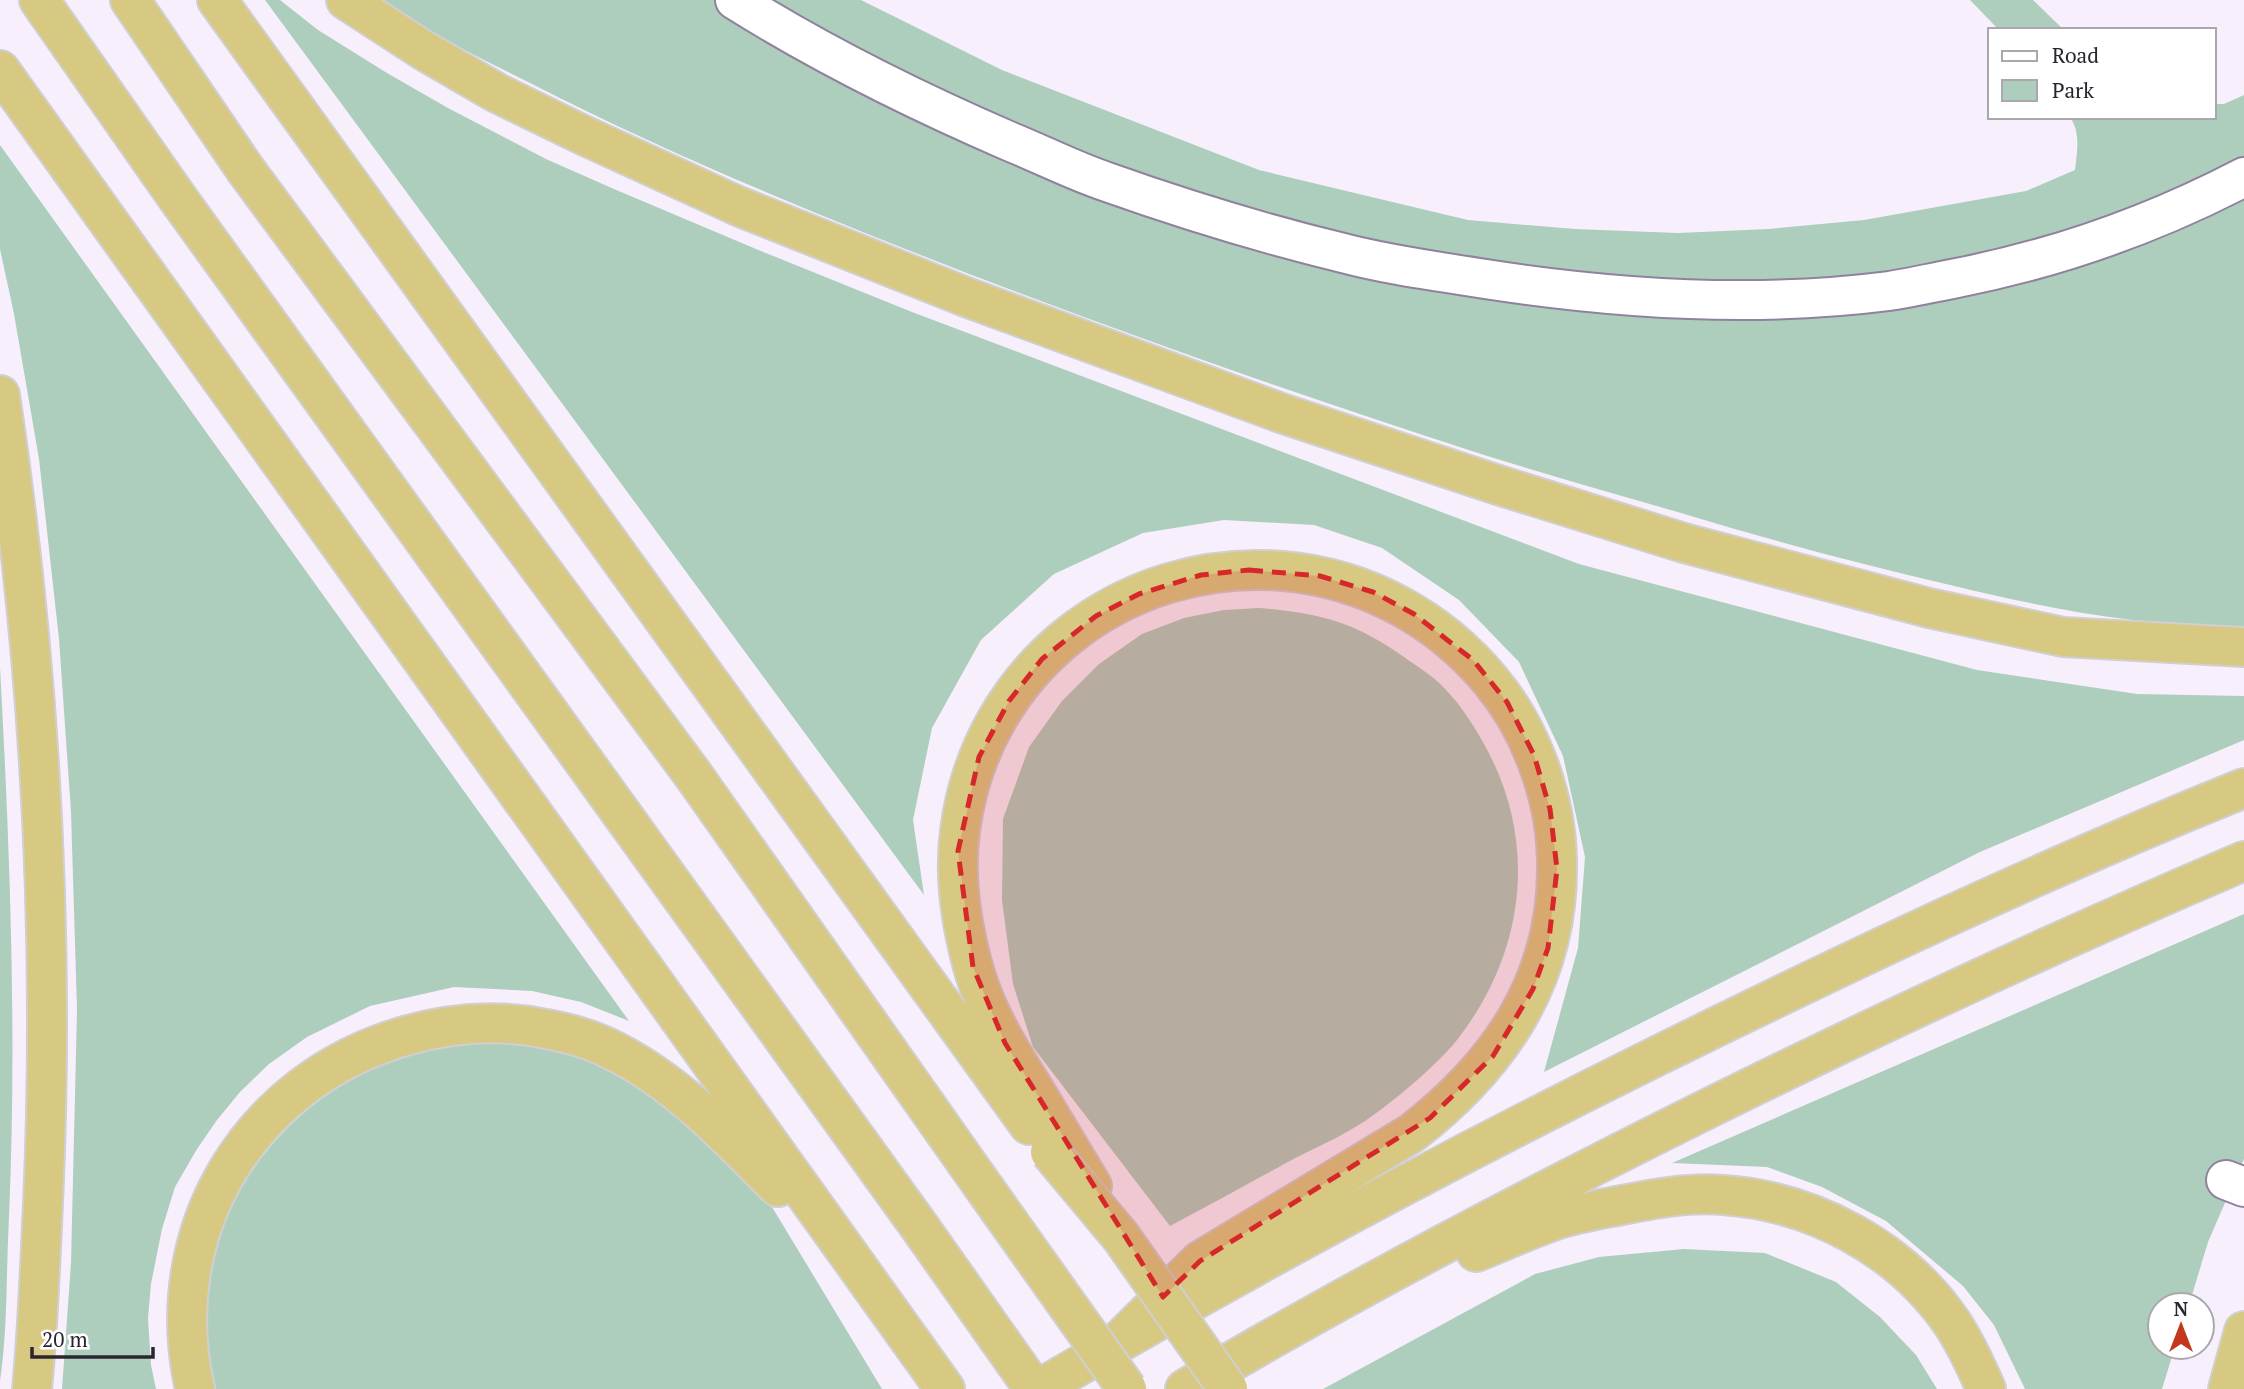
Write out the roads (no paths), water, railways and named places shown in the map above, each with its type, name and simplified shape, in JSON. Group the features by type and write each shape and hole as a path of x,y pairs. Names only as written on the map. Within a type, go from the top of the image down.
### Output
{"highway":[{"path":"39,0 227,268 1034,1389"},
{"path":"130,0 245,169 694,776 1127,1389"},
{"path":"217,0 1013,1105 1058,1147"},
{"path":"346,0 433,56 498,93 738,206 966,297 1281,413 1684,543 1929,608 2063,637 2244,647"},
{"path":"0,70 945,1389"},
{"path":"0,395 22,556 36,716 45,879 48,990 46,1149 32,1389"},
{"path":"1117,1343 1200,1261 1412,1133 1430,1118 1493,1056 1514,1025 1533,989 1548,948 1556,895 1557,850 1546,790 1526,738 1496,687 1456,644 1415,614 1373,592 1320,576 1249,570 1190,577 1139,593 1086,622 1042,659 1009,701 987,738 966,797 958,851 961,903 973,967 989,1013 1058,1147 1121,1237 1228,1389"},
{"path":"1040,1389 1117,1343 1437,1168 1724,1023 1861,956 2244,788"},
{"path":"1185,1389 1274,1336 1565,1180 1991,972 2244,861"},
{"path":"195,1389 186,1334 187,1296 192,1262 204,1223 236,1157 254,1131 289,1096 313,1077 386,1041 423,1031 458,1025 500,1023 546,1029 615,1051 692,1104 854,1262"},
{"path":"1274,1336 1552,1221 1652,1199 1721,1195 1759,1199 1832,1222 1865,1240 1897,1263 1926,1291 1951,1321 1971,1355 1986,1389"},
{"path":"2228,1389 2244,1331"}],"street":[{"path":"735,0 786,32 940,111 1104,181 1346,254 1549,289 1654,299 1742,301 1893,291 1990,272 2112,237 2195,202 2244,177"}]}
